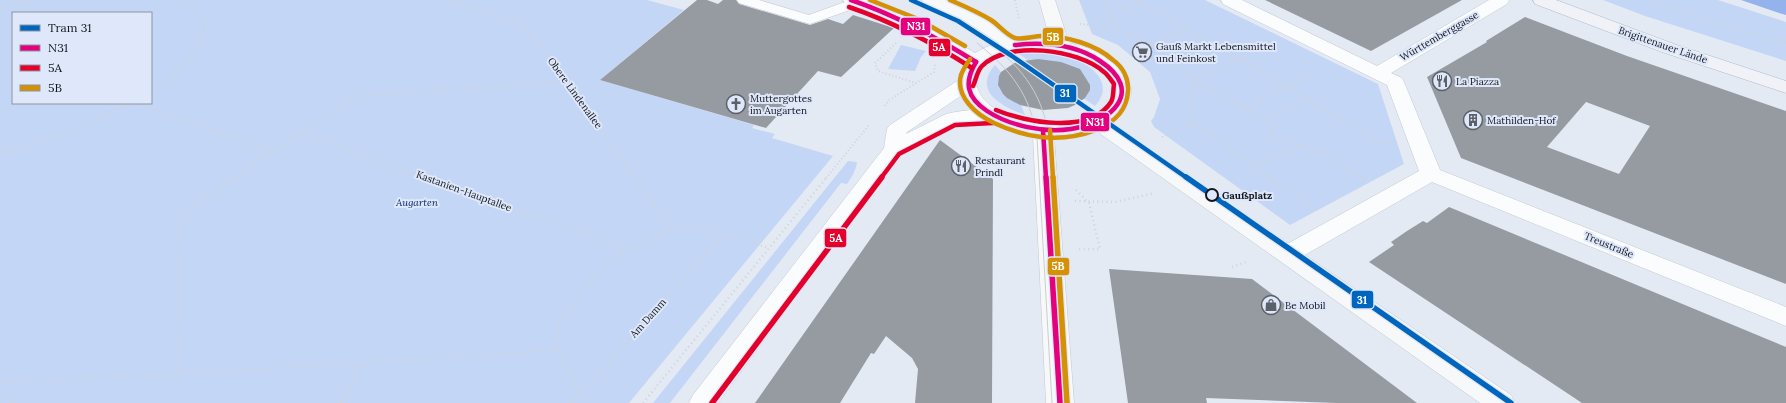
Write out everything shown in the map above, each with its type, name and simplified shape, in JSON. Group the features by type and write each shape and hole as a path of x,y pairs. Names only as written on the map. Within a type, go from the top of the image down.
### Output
{"main road":[{"path":"930,0 966,14 1015,45"},
{"path":"1046,0 1061,45"},
{"name":"Brigittenauer Lände","path":"1541,0 1662,45 1786,87"},
{"path":"857,2 915,25 947,43 976,62"},
{"path":"1042,43 1061,45 1081,50 1099,59 1112,69 1121,82 1122,94 1118,107 1097,122 1066,130 1043,130 1011,123 993,116 974,100 970,94 967,83 969,72 976,62 991,52 1015,45 1042,43"},
{"path":"1097,122 1501,403"},
{"path":"1043,130 1060,403"}],"street":[{"path":"1229,0 1378,72 1395,82 1431,174 1288,254"},
{"name":"Württemberggasse","path":"1378,72 1501,0"},
{"path":"894,149 897,129 967,83"},
{"path":"703,403 894,149 953,118 993,116"},
{"name":"Treustraße","path":"1431,174 1786,317"}],"lane":[{"path":"744,0 810,20 857,2"}],"path":[{"path":"0,8 33,0"},
{"path":"152,90 163,84 186,64 198,49 204,34 204,24 199,12 189,3 182,0"},
{"name":"Obere Lindenallee","path":"448,0 521,22 568,81 671,229"},
{"path":"1105,0 1115,26"},
{"path":"1134,0 1288,87 1378,143 1421,147"},
{"path":"1110,13 1145,0"},
{"path":"1652,0 1711,21 1786,43"},
{"path":"1098,25 1115,26 1152,45 1165,55 1176,68 1244,108 1268,118 1275,126 1269,136 1325,154 1393,196"},
{"path":"1152,45 1187,30"},
{"path":"1195,79 1294,32"},
{"path":"898,42 875,63 878,71 916,83"},
{"path":"884,106 889,100 934,72 936,58"},
{"path":"1244,108 1347,58"},
{"path":"1194,123 1192,95 1195,79"},
{"path":"179,374 179,215 356,96 568,81"},
{"path":"1268,118 1309,100"},
{"path":"0,152 55,136 100,119 130,104"},
{"path":"139,104 272,152"},
{"path":"643,403 874,118"},
{"path":"1158,138 1194,123"},
{"path":"1194,123 1321,214"},
{"name":"Kastanien-Hauptallee","path":"301,133 626,249"},
{"path":"1256,167 1299,146"},
{"path":"1074,189 1089,203 1100,249"},
{"path":"1072,200 1098,204 1117,203 1159,192"},
{"path":"579,395 560,350 558,326 573,302 602,268 626,249 671,229 700,226 769,248"},
{"name":"Am Damm","path":"572,403 725,234"},
{"path":"1232,267 1246,262"},
{"path":"0,382 179,374 560,350"},
{"path":"342,403 362,362"},
{"path":"0,395 14,403"}],"green space":[{"name":"Augarten","path":"0,0 647,0 684,10 600,80 754,125 752,128 775,134 772,138 833,156 629,403 0,403"},
{"path":"1079,0 1205,0 1378,84 1404,164 1290,225 1154,127 1151,121 1154,117 1160,99 1150,72 1118,45 1092,34"},
{"path":"1603,0 1718,0 1786,22 1786,61 1645,16"},
{"path":"901,45 926,51 921,57 915,71 888,69"},
{"path":"1035,52 1069,57 1085,64 1092,70 1102,82 1103,90 1101,98 1095,106 1019,54"},
{"path":"995,65 1012,88 1025,115 999,103 988,90 987,83 989,74"},
{"path":"848,161 857,162 854,173 847,184 841,183 670,403 653,403"}],"water":[{"path":"1741,0 1786,0 1786,15 1779,13"}],"building":[{"path":"697,0 707,0 718,4 723,0 736,0 739,4 810,25 828,19 843,24 853,15 894,28 841,77 818,71 766,128 600,80"},
{"path":"1265,0 1462,0 1371,51"},
{"path":"1525,17 1627,56 1786,111 1786,284 1461,158 1427,77 1487,42 1486,41","holes":["1586,102 1650,126 1619,174 1547,147"]},
{"path":"1038,59 1061,62 1080,69 1090,85 1090,90 1085,98 1068,108 1043,110 1020,105 1007,98 998,85 1001,72 1016,62"},
{"path":"940,140 993,179 992,403 915,403 918,369 912,358 886,336 874,354 871,353 840,403 755,403"},
{"path":"1449,207 1786,347 1786,403 1582,403 1369,262 1394,245 1391,242 1407,231 1423,221 1427,223"},
{"path":"1109,269 1252,279 1417,403 1336,403 1206,398 1207,403 1128,403"}],"tram line":[{"name":"31","path":"911,0 958,21 1012,56 1511,403"},
{"path":"987,40 999,50 1026,79 1039,102 1048,130 1069,403"},
{"path":"977,43 1000,63 1017,84 1024,96 1034,122 1037,138 1052,403"}],"transit line":[{"name":"N31","path":"851,0 884,12 915,26 976,62"},
{"name":"5B","path":"870,0 918,19 965,46"},
{"name":"5B","path":"950,0 986,17 1009,35 1016,38 1022,39 1043,36 1061,38 1099,50 1114,60 1126,76 1128,95 1125,107 1117,117 1107,125 1080,135 1053,138 1041,137 1005,128 977,113 965,100 960,84 961,75 970,59"},
{"name":"5A","path":"849,7 882,19 913,33 943,49 972,68"},
{"name":"N31","path":"976,62 968,78 971,96 984,109 1012,123 1031,128 1051,130 1071,129 1085,126 1099,120 1110,113 1118,104 1122,94 1121,83 1114,72 1100,61 1080,51 1059,46 1048,44 1015,45"},
{"name":"5A","path":"973,86 982,66 994,58 1009,53 1025,51 1059,53 1075,57 1102,70 1114,84 1112,100 1105,110 1096,115 1073,122 1037,122 996,110"},
{"name":"5A","path":"712,403 899,154 955,125 993,123"},
{"name":"N31","path":"1043,130 1060,403"},
{"name":"5B","path":"1050,130 1067,403"}],"place":[{"name":"Gauß Markt Lebensmittel und Feinkost","path":"1142,52"},
{"name":"La Piazza","path":"1442,81"},
{"name":"Muttergottes im Augarten","path":"736,104"},
{"name":"Mathilden-Hof","path":"1473,120"},
{"name":"Restaurant Prindl","path":"961,166"},
{"name":"Gaußplatz","path":"1212,195"},
{"name":"Be Mobil","path":"1271,305"}]}
